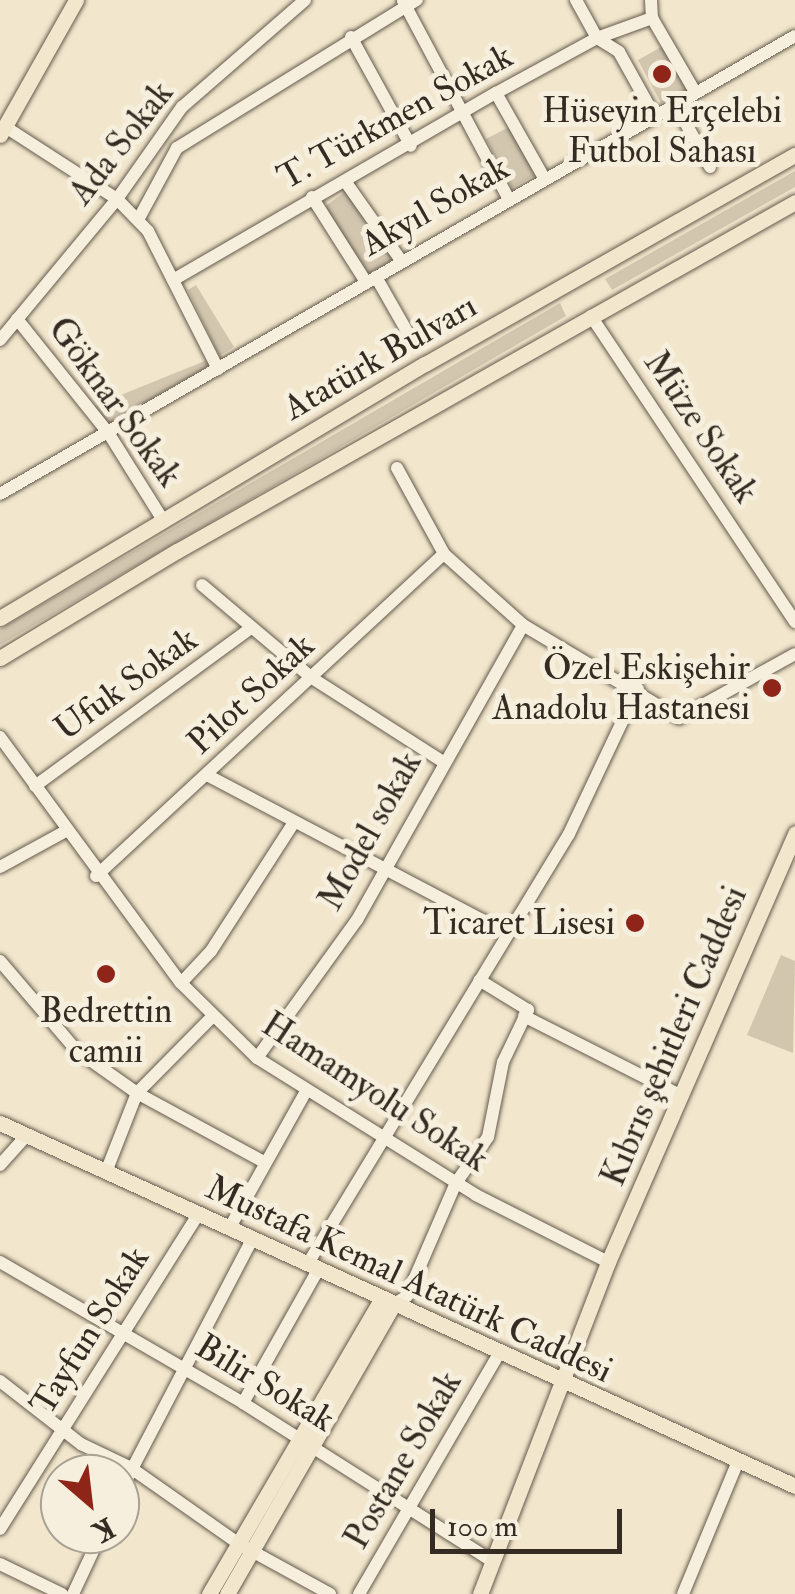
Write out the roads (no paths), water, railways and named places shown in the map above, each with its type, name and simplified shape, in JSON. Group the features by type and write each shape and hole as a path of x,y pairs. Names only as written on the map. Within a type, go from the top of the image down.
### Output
{"main road":[{"path":"2,130 72,4"},
{"name":"Atatürk Bulvarı","path":"0,618 795,156"},
{"name":"Atatürk Bulvarı","path":"0,658 795,202"},
{"name":"Kıbrıs şehitleri Caddesi","path":"608,1262 795,834"},
{"name":"Mustafa Kemal Atatürk Caddesi","path":"0,1123 498,1355 795,1486"},
{"path":"480,1594 608,1262"},
{"path":"227,1594 246,1548 387,1303"},
{"path":"209,1594 246,1548"}],"street":[{"path":"72,4 88,0"},
{"name":"Ada Sokak","path":"0,340 117,199 182,107 305,0"},
{"path":"576,0 597,38 619,52 654,115"},
{"path":"652,0 652,18 695,92"},
{"path":"138,220 176,148 409,2 508,198"},
{"name":"T. Türkmen Sokak","path":"173,280 312,197 464,117 496,93 597,38 652,18"},
{"name":"Akyıl Sokak","path":"0,494 109,434 400,259 795,36"},
{"path":"351,37 411,146"},
{"path":"496,93 544,178"},
{"path":"674,104 710,167"},
{"path":"2,130 117,199 138,220 218,369"},
{"path":"345,181 400,259"},
{"path":"312,197 412,340"},
{"name":"Müze Sokak","path":"591,316 795,622"},
{"name":"Göknar Sokak","path":"17,319 109,434 163,520"},
{"path":"396,468 444,554 524,625 638,688 679,718 795,654"},
{"name":"Pilot Sokak","path":"96,876 444,554"},
{"path":"202,585 312,678 442,761"},
{"name":"Model sokak","path":"258,1058 385,870 442,761 524,625"},
{"name":"Ufuk Sokak","path":"35,786 251,628"},
{"path":"243,1402 379,1137 569,834 638,688"},
{"name":"Hamamyolu Sokak","path":"0,737 96,876 181,982 212,1017 258,1058 456,1183 608,1262"},
{"path":"207,776 508,934"},
{"path":"181,982 211,951 294,822"},
{"path":"0,868 66,831"},
{"path":"0,962 52,1027 137,1093 264,1162"},
{"path":"387,1303 407,1296 456,1183 488,1137 503,1062 528,1010 479,980"},
{"path":"524,1016 680,1096"},
{"path":"106,1172 137,1093 212,1017"},
{"path":"229,1228 306,1091"},
{"path":"0,1165 27,1135"},
{"name":"Tayfun Sokak","path":"0,1530 198,1214"},
{"path":"139,1454 252,1240"},
{"name":"Bilir Sokak","path":"0,1262 243,1402 494,1562"},
{"name":"Postane Sokak","path":"360,1594 498,1355"},
{"path":"0,1380 65,1430 107,1454"},
{"path":"683,1594 738,1461"},
{"path":"140,1474 246,1548 330,1594"},
{"path":"73,1594 91,1554"},
{"path":"0,1564 62,1594"}],"place":[{"name":"Hüseyin Erçelebi Futbol Sahası","path":"662,74"},
{"name":"Özel Eskişehir Anadolu Hastanesi","path":"772,688"},
{"name":"Ticaret Lisesi","path":"635,923"},
{"name":"Bedrettin camii","path":"106,974"}]}
